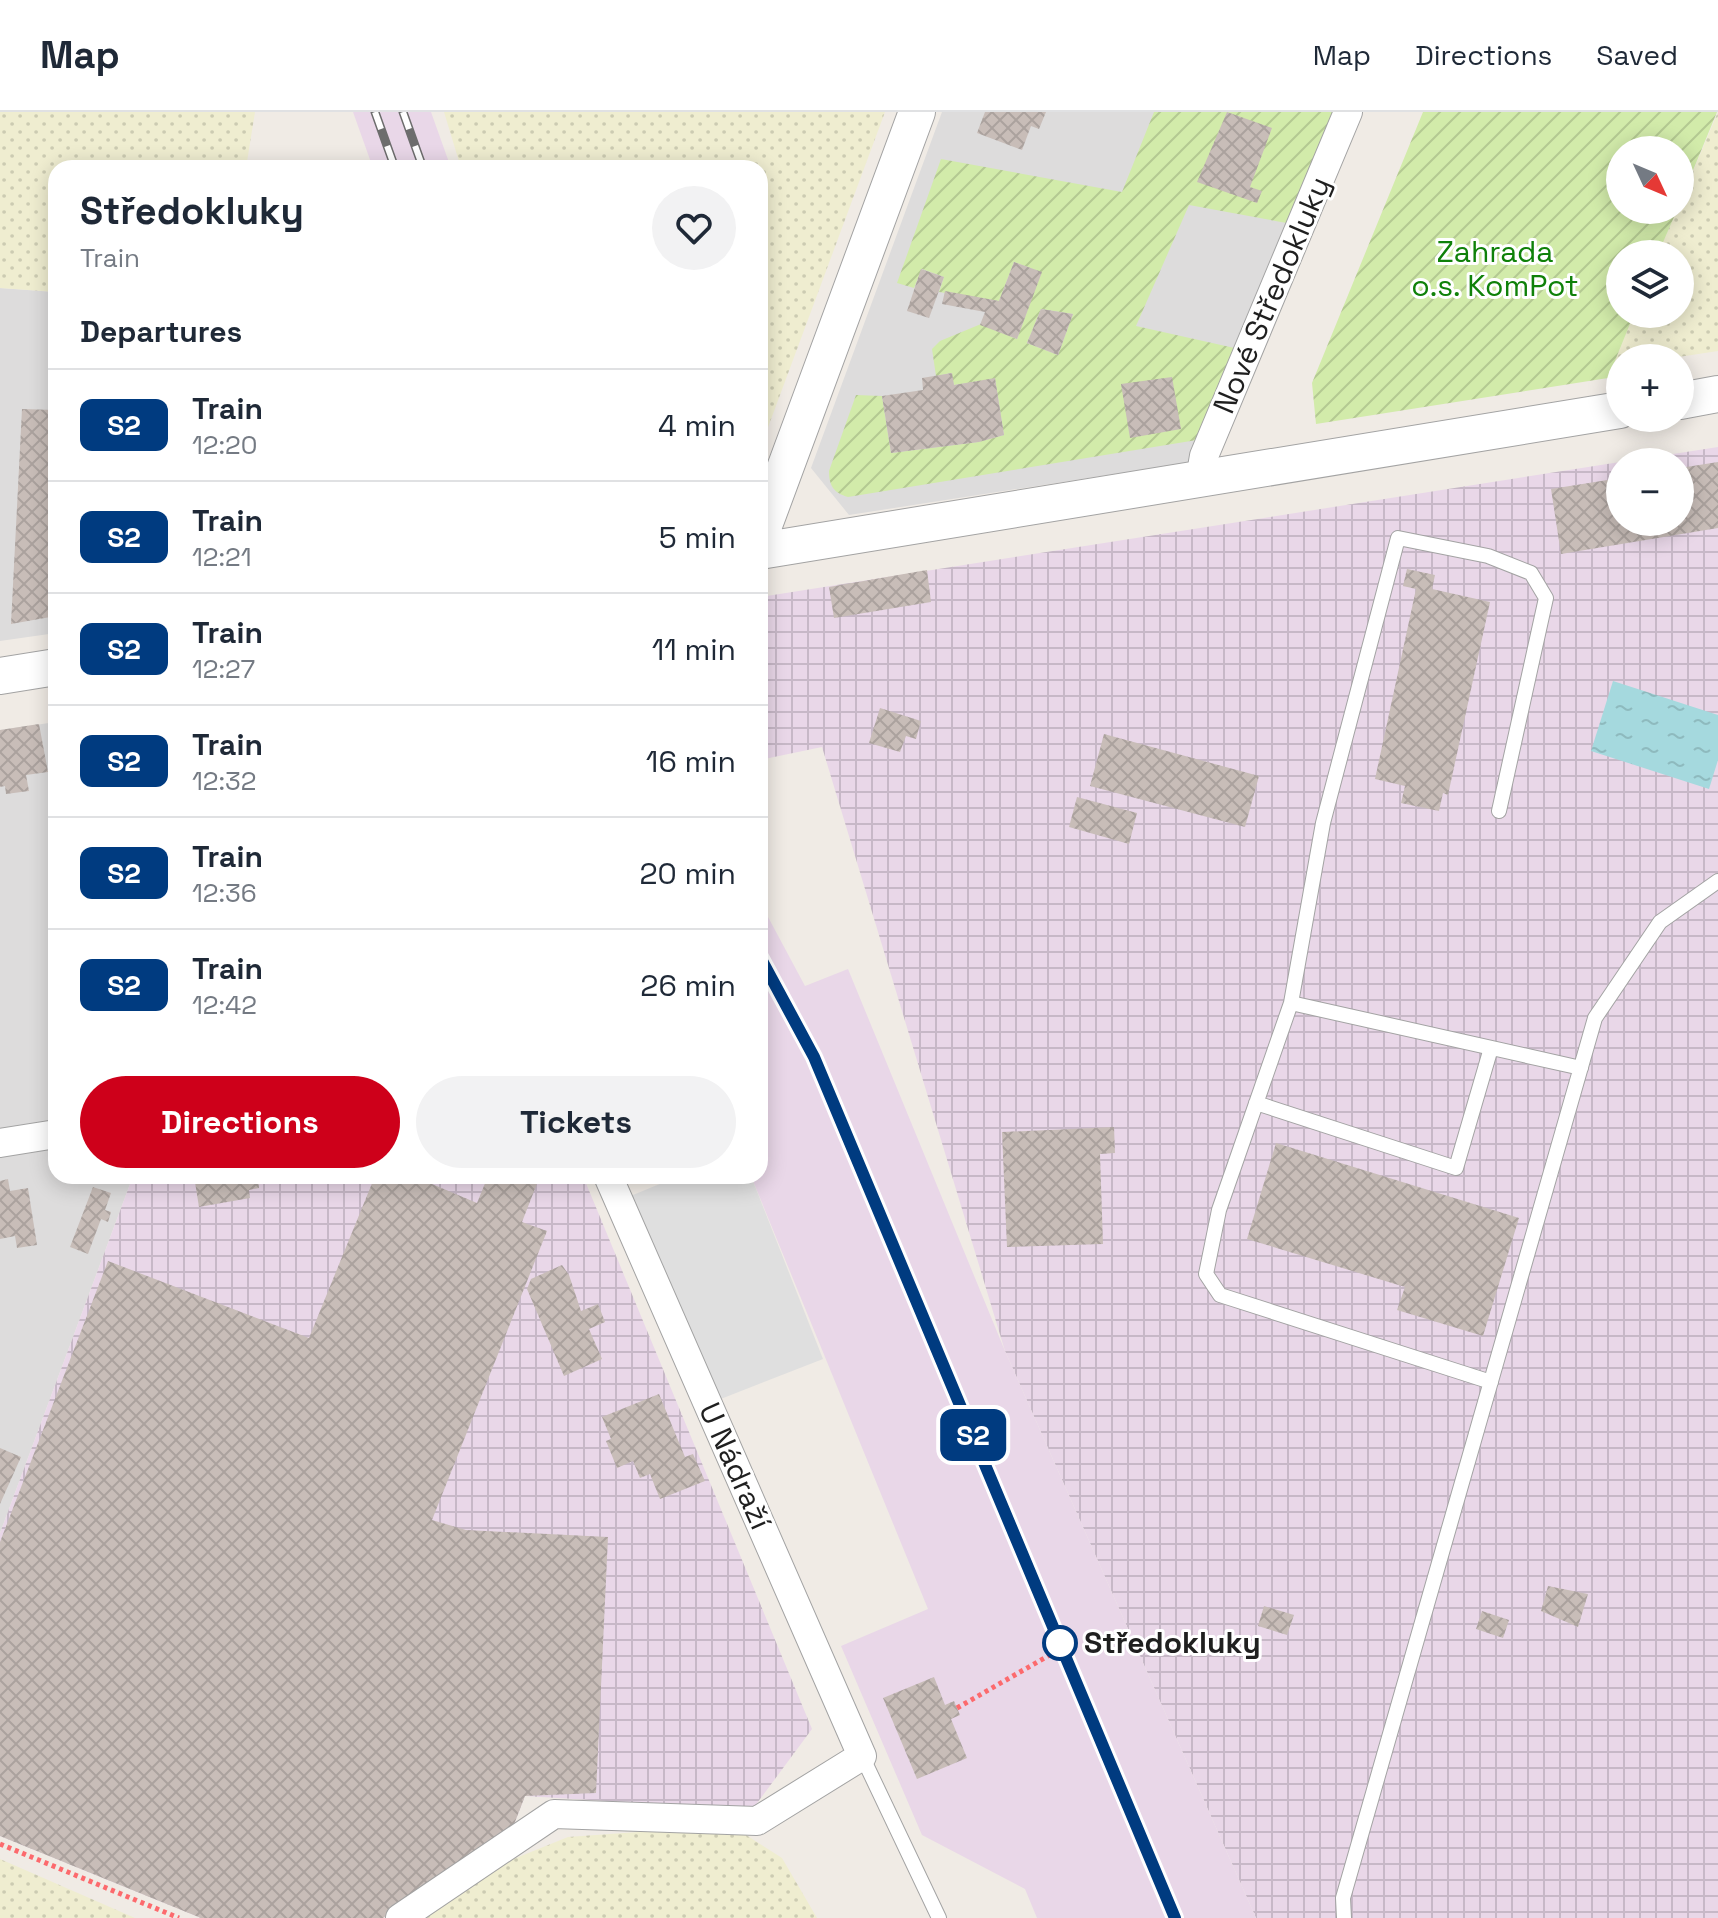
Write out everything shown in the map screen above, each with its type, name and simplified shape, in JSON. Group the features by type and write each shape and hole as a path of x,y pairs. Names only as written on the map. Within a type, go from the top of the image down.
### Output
{"street":[{"path":"768,514 917,112"},
{"name":"Nové Středokluky","path":"1200,479 1204,456 1348,112"},
{"path":"1694,398 1718,394"},
{"path":"768,550 1606,412"},
{"path":"0,676 48,668"},
{"path":"0,1143 48,1135"},
{"name":"U Nádraží","path":"612,1184 862,1756"},
{"path":"400,1918 554,1814 757,1821 862,1756"}],"lane":[{"path":"1491,1382 1220,1295 1206,1274 1219,1210 1291,1003 1323,823 1398,538 1488,556 1531,573 1546,598 1499,811"},
{"path":"1344,1918 1343,1898 1595,1018 1660,922 1718,881"},
{"path":"1291,1003 1581,1068"},
{"path":"1256,1103 1456,1168 1491,1048"},
{"path":"862,1756 939,1918"}],"path":[{"path":"957,1708 1055,1652"},
{"path":"0,1844 179,1918"}],"shaded area":[{"path":"0,112 255,112 247,160 48,160 48,291 0,288"},
{"path":"353,112 431,112 448,160 370,160"},
{"path":"444,112 885,112 768,427 768,160 459,160"},
{"path":"942,112 1346,112 1204,460 849,515 811,468"},
{"path":"1718,112 1718,351 1694,355 1694,344 1622,344 1628,328 1694,328 1694,240 1664,240 1671,224 1694,224 1694,169"},
{"path":"0,288 48,291 48,634 0,641"},
{"path":"1718,447 1718,1918 1256,1918 1005,1351 822,747 768,758 768,596 1606,464 1606,536 1694,536 1694,451"},
{"path":"48,723 48,1184 130,1184 0,1533 0,730"},
{"path":"768,917 805,986 848,969 1005,1351 1256,1918 1037,1918 1025,1889 922,1835 841,1646 928,1609 754,1184 768,1184"},
{"path":"130,1184 586,1184 812,1729 752,1810 525,1796 511,1832 383,1918 201,1918 0,1836 0,1533"},
{"path":"660,1184 754,1184 823,1359 708,1404 620,1204"},
{"path":"680,1829 743,1833 782,1858 817,1918 420,1918 476,1874 568,1837"},
{"path":"0,1859 135,1918 0,1918"}],"green space":[{"path":"1154,112 1337,112 1292,224 1189,205 1136,326 1239,349 1203,439 848,497 836,491 831,485 829,471 856,395 882,396 891,453 978,442 1004,435 995,379 954,385 951,373 936,376 932,349 940,341 981,324 1017,339 1041,272 1014,262 999,301 939,292 944,277 922,269 914,288 897,283 941,159 1122,192","holes":["1041,309 1073,314 1058,355 1027,343"]},
{"name":"Zahrada o.s. KomPot","path":"1423,112 1717,112 1694,168 1694,136 1606,136 1606,224 1671,224 1664,240 1606,240 1606,328 1628,328 1622,344 1606,344 1606,378 1316,424 1312,383"}],"water":[{"path":"1613,681 1718,715 1718,760 1709,789 1591,751"}],"building":[{"path":"985,112 1046,112 1039,129 1031,126 1022,150 977,133"},
{"path":"1227,112 1272,128 1250,187 1262,191 1257,203 1197,182"},
{"path":"1014,262 1042,272 1017,339 980,325 985,312 942,304 945,291 999,301"},
{"path":"921,269 944,277 929,318 907,311"},
{"path":"1041,309 1073,314 1058,355 1027,343"},
{"path":"952,373 954,385 995,378 1004,435 979,442 891,453 882,396 923,390 922,378"},
{"path":"1172,377 1181,429 1130,438 1121,384"},
{"path":"22,409 48,410 48,617 11,624"},
{"path":"1718,462 1718,528 1694,532 1694,466"},
{"path":"1606,480 1606,536 1670,536 1561,554 1551,489"},
{"path":"1407,569 1435,575 1432,589 1490,602 1448,795 1443,793 1439,811 1401,803 1405,786 1375,779 1416,589 1403,586"},
{"path":"927,570 931,602 834,618 829,587"},
{"path":"880,708 921,721 916,739 906,736 900,752 869,743"},
{"path":"39,724 48,772 26,775 29,791 6,794 5,786 0,787 0,730"},
{"path":"1104,734 1259,776 1245,827 1090,786"},
{"path":"1077,797 1137,813 1129,844 1069,827"},
{"path":"1114,1127 1115,1153 1100,1154 1103,1244 1007,1247 1002,1132"},
{"path":"1276,1143 1519,1218 1483,1336 1397,1310 1405,1287 1247,1239"},
{"path":"8,1179 10,1191 28,1188 37,1245 17,1248 15,1236 0,1239 0,1181"},
{"path":"195,1184 259,1184 259,1188 249,1190 250,1198 199,1207"},
{"path":"372,1184 432,1184 477,1203 485,1184 537,1184 522,1222 547,1231 432,1520 466,1530 608,1537 596,1793 525,1796 511,1832 383,1918 201,1918 0,1836 0,1542 108,1261 309,1338"},
{"path":"93,1187 111,1193 105,1210 111,1212 108,1222 101,1219 88,1254 70,1247"},
{"path":"562,1265 569,1275 581,1311 598,1304 605,1322 589,1329 602,1359 564,1376 527,1289 531,1279"},
{"path":"659,1394 685,1457 693,1454 705,1481 660,1499 650,1474 640,1478 633,1461 617,1468 606,1441 611,1439 602,1417"},
{"path":"0,1448 21,1457 0,1504"},
{"path":"1548,1586 1588,1594 1578,1627 1541,1611"},
{"path":"1264,1606 1294,1615 1287,1635 1258,1626"},
{"path":"1482,1611 1509,1620 1503,1638 1476,1629"},
{"path":"934,1677 945,1705 954,1701 960,1715 951,1719 967,1758 917,1779 883,1698"}],"railway":[{"path":"375,112 392,160"},
{"path":"403,112 420,160"},
{"path":"768,972 814,1057 1175,1918"}],"train":[{"name":"S2","path":"768,972 814,1057 1175,1918"}],"place":[{"name":"Středokluky","path":"1060,1643"}]}
